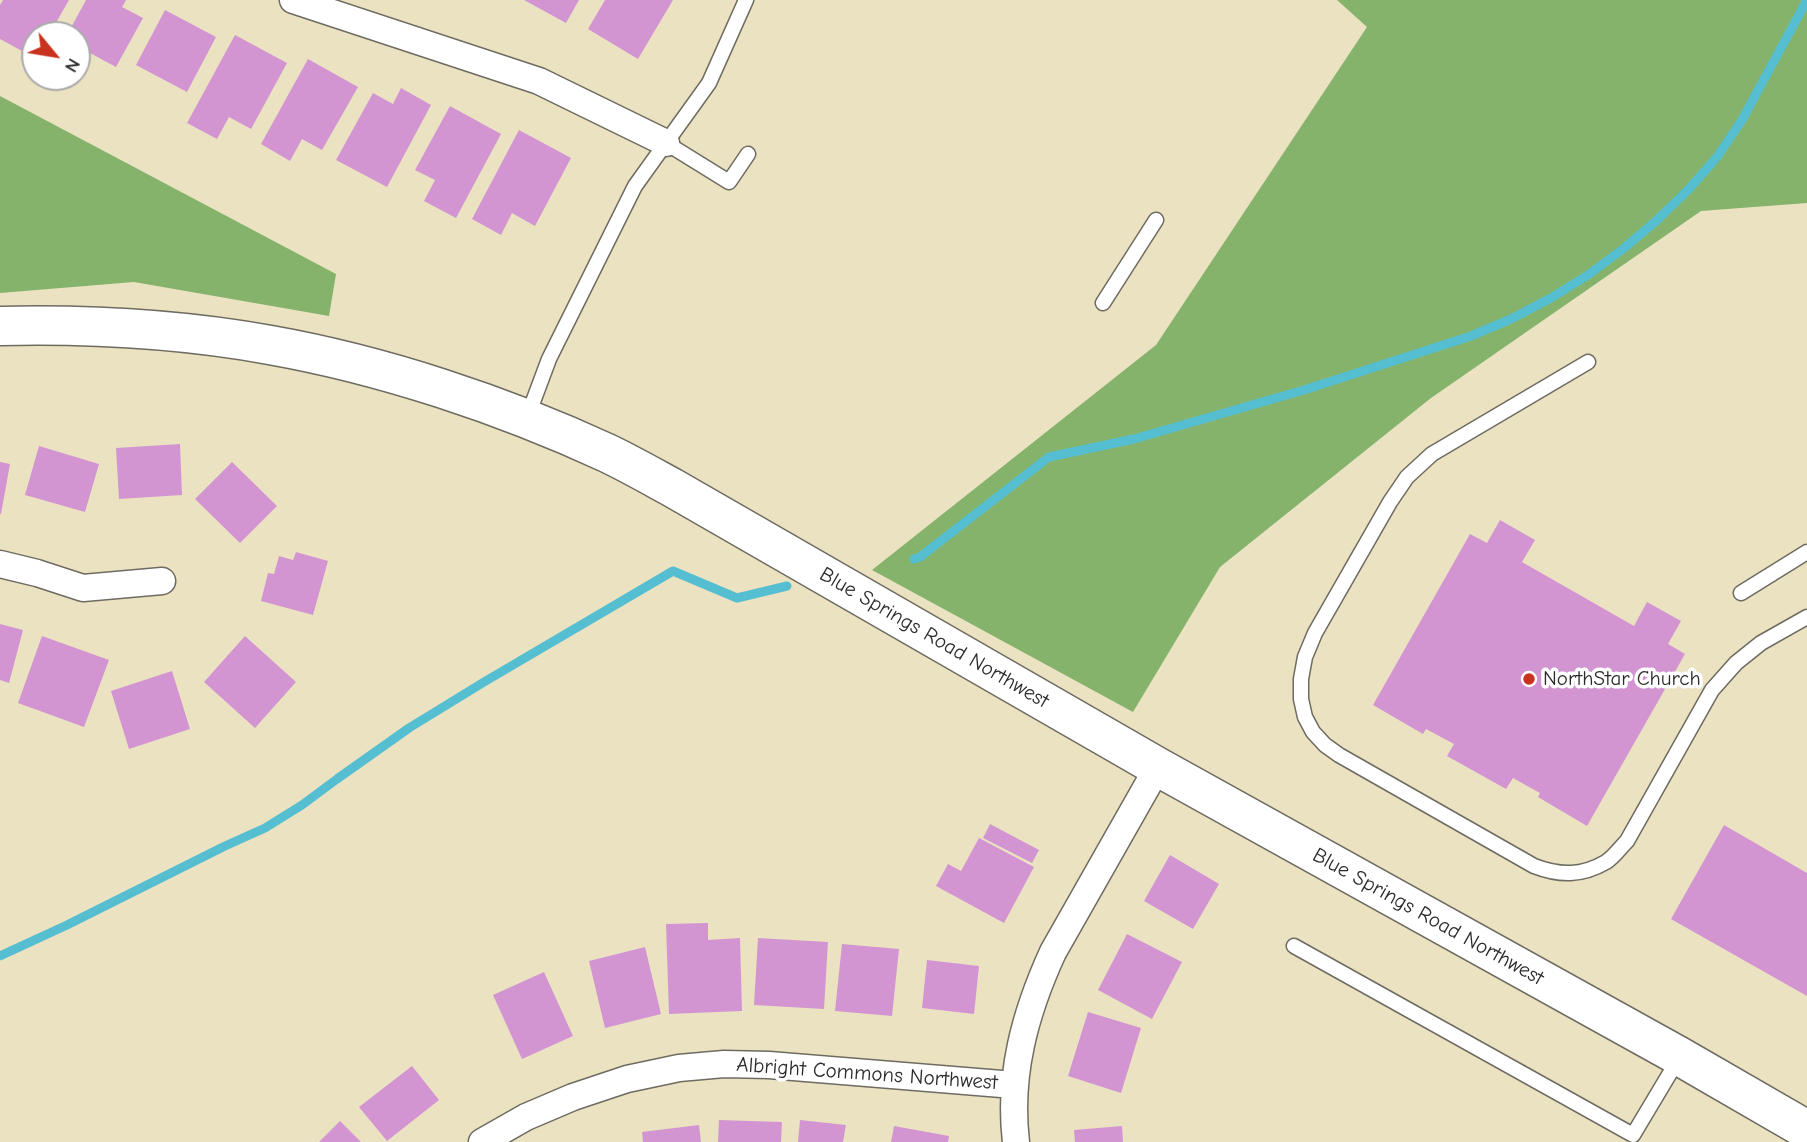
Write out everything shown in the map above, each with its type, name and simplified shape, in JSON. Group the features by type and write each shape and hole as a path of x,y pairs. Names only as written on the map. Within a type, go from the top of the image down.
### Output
{"street":[{"path":"293,0 538,81 666,142"},
{"name":"Blue Springs Road Northwest","path":"0,326 141,330 204,335 270,345 404,378 527,419 608,454 673,488 1158,767 1679,1056 1807,1130"},
{"path":"0,564 83,588 162,582"},
{"path":"1016,1142 1014,1085 1027,1016 1048,962 1158,767"},
{"name":"Albright Commons Northwest","path":"482,1142 526,1117 573,1097 627,1079 679,1068 724,1064 769,1065 1014,1085"}],"lane":[{"path":"527,419 549,359 635,186 709,83 746,0"},
{"path":"666,142 729,182 748,154"},
{"path":"1103,303 1156,220"},
{"path":"1588,362 1432,454 1407,477 1315,634 1305,657 1301,699 1313,732 1339,755 1534,866 1566,874 1587,870 1608,861 1627,841 1712,690 1736,663 1761,643 1807,617"},
{"path":"1741,593 1807,552"},
{"path":"1294,946 1633,1135 1679,1056"}],"green space":[{"path":"1337,0 1807,0 1807,203 1701,211 1431,398 1220,567 1133,712 872,570 1156,345 1367,27"},
{"path":"0,96 336,274 329,316 134,282 0,293"}],"building":[{"path":"3,0 69,0 57,21 21,21 21,50 0,39 0,5"},
{"path":"86,0 126,0 122,7 143,18 116,67 91,54 91,21 75,21"},
{"path":"524,0 579,0 566,23"},
{"path":"605,0 673,0 638,59 588,29"},
{"path":"165,10 216,37 187,92 136,65"},
{"path":"235,35 287,63 251,129 229,117 217,139 187,123"},
{"path":"308,59 358,87 322,150 302,139 290,161 261,144"},
{"path":"401,88 431,105 387,187 336,160 373,93 393,104"},
{"path":"450,106 501,134 456,218 424,201 435,180 415,170"},
{"path":"519,130 571,158 535,226 512,213 501,235 472,219"},
{"path":"180,444 182,495 119,499 116,448"},
{"path":"39,446 99,464 85,512 25,495"},
{"path":"0,462 10,464 1,514 0,514"},
{"path":"232,462 277,506 240,543 195,499"},
{"name":"NorthStar Church","path":"1500,520 1535,540 1522,562 1634,626 1647,602 1681,621 1668,644 1685,654 1587,826 1538,797 1540,793 1513,778 1506,789 1447,756 1454,744 1426,729 1423,734 1373,705 1470,534 1487,543"},
{"path":"296,552 328,561 313,615 261,601 268,573 274,574 279,556 293,560"},
{"path":"0,624 23,630 9,683 0,680"},
{"path":"42,636 109,660 84,727 18,703"},
{"path":"245,636 296,682 255,728 204,682"},
{"path":"172,671 190,729 129,749 111,691"},
{"path":"990,824 1039,850 1032,863 983,838"},
{"path":"1724,825 1807,873 1807,996 1671,919"},
{"path":"979,838 1034,867 1004,923 936,886 948,864 961,871"},
{"path":"1170,855 1219,884 1193,929 1144,901"},
{"path":"708,923 708,940 740,938 742,1011 669,1014 666,924"},
{"path":"1127,934 1182,962 1152,1019 1098,990"},
{"path":"758,938 828,942 824,1009 754,1005"},
{"path":"842,944 899,949 892,1016 835,1011"},
{"path":"645,947 661,1014 605,1028 589,961"},
{"path":"927,960 979,966 974,1014 922,1008"},
{"path":"544,972 573,1036 522,1059 493,995"},
{"path":"1088,1012 1141,1028 1121,1093 1068,1076"},
{"path":"412,1066 439,1100 387,1141 359,1107"},
{"path":"719,1120 782,1122 781,1142 718,1142"},
{"path":"800,1120 846,1125 843,1142 798,1142"},
{"path":"340,1121 361,1142 319,1142"},
{"path":"699,1125 701,1142 643,1142 642,1132"},
{"path":"894,1126 949,1136 948,1142 891,1142"},
{"path":"1122,1126 1123,1142 1075,1142 1074,1130"}],"waterway":[{"path":"914,559 1049,457 1134,439 1304,390 1471,336 1511,319 1588,275 1656,221 1717,157 1742,120 1807,0"},
{"path":"0,956 265,828 302,805 409,728 673,571 737,598 787,586"}],"place":[{"name":"NorthStar Church","path":"1529,679"}]}
